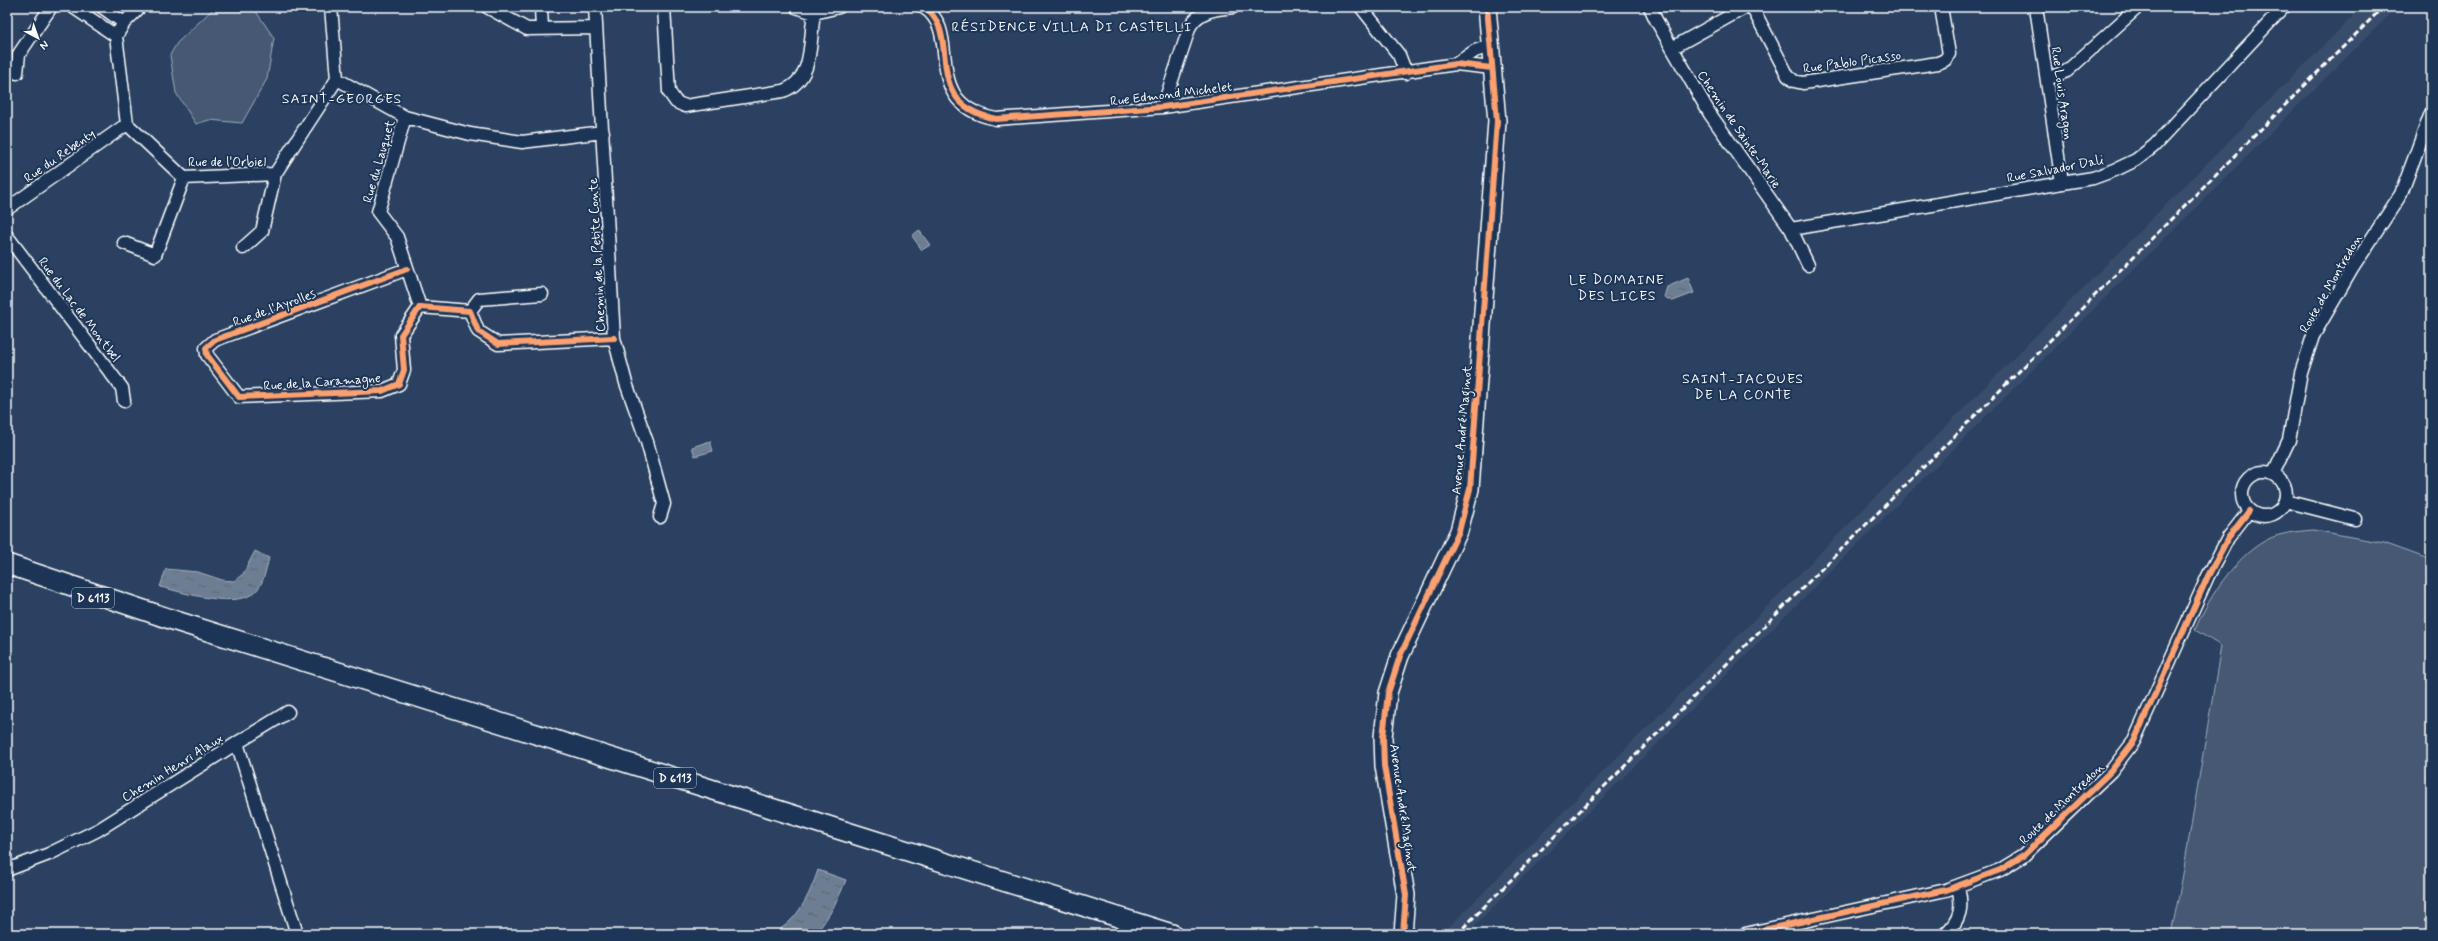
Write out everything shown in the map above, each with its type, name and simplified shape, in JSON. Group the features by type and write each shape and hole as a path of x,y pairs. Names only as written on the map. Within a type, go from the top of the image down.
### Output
{"main road":[{"name":"D 6113","path":"11,568 1172,934"}],"street":[{"path":"17,74 19,54 51,7"},
{"path":"73,7 116,36"},
{"path":"102,7 124,23"},
{"path":"127,124 116,36 124,23 140,7"},
{"path":"330,7 337,79 406,117 470,134 522,142 603,132"},
{"path":"487,7 527,29 596,28"},
{"path":"541,7 542,29"},
{"name":"Chemin de la Petite Conte","path":"595,7 614,338 626,383 647,442 664,504 660,517"},
{"path":"664,7 669,92 676,102 685,106 783,90 793,87 807,68 814,13"},
{"path":"796,7 814,13 839,7"},
{"name":"Rue Edmond Michelet","path":"923,7 930,11 938,22 949,81 956,98 965,108 978,116 996,119 1163,107 1406,73 1456,64 1492,68"},
{"path":"1163,107 1190,26 1196,16 1210,10 1233,7"},
{"path":"1361,7 1399,55 1406,73"},
{"name":"Avenue André Maginot","path":"1403,934 1406,895 1384,766 1383,736 1388,693 1400,656 1458,531 1470,489 1497,121 1488,7"},
{"name":"Chemin de Sainte-Marie","path":"1650,7 1710,114 1791,228 1808,265"},
{"path":"1672,48 1746,7"},
{"name":"Rue Pablo Picasso","path":"1752,7 1788,76 1794,81 1803,83 1938,63 1945,60 1949,54 1941,7"},
{"name":"Rue Louis Aragon","path":"2036,7 2062,183"},
{"path":"2047,78 2067,71 2138,7"},
{"name":"Rue Salvador Dali","path":"1791,228 2093,178 2115,170 2136,160 2154,146 2284,7"},
{"name":"Rue Edmond Michelet","path":"1456,64 1471,54 1490,46"},
{"path":"1471,54 1474,67"},
{"name":"Rue de l'Orbiel","path":"127,124 184,178 275,174 337,79"},
{"name":"Route de Montredon","path":"2274,474 2289,440 2301,373 2314,336 2352,269 2401,194 2431,113"},
{"name":"Rue du Lauquet","path":"406,117 378,212 394,231 407,269"},
{"name":"Rue du Rebenty","path":"7,209 127,124"},
{"path":"243,248 262,231 275,174"},
{"path":"124,243 155,255 184,178"},
{"name":"Rue du Lac de Montbel","path":"7,236 122,388 124,401"},
{"path":"407,269 420,306 470,311"},
{"name":"Rue de l'Ayrolles","path":"239,397 207,355 206,348 215,340 407,269"},
{"path":"470,311 479,299 542,294"},
{"name":"Rue de la Caramagne","path":"239,397 382,391 399,384 404,370 401,335 420,306"},
{"path":"470,311 478,331 498,344 614,338"},
{"path":"2259,472 2274,474 2285,485 2285,501 2280,510 2271,515 2263,516 2249,511 2244,505 2242,494 2244,484 2248,478 2259,472"},
{"path":"2285,501 2355,519"},
{"name":"Route de Montredon","path":"1745,934 1958,887 2000,870 2023,856 2111,771 2134,740 2225,544 2249,511"},
{"path":"237,743 288,712"},
{"name":"Chemin Henri Alaux","path":"7,870 49,854 98,830 237,743 297,934"},
{"path":"1945,934 1956,921 1961,910 1958,887"}],"shaded area":[{"path":"215,7 253,7 274,38 267,79 242,123 209,120 196,124 176,93 170,55 177,43"},
{"path":"2362,7 2397,7 1466,934 1442,934"},
{"path":"2313,530 2384,543 2431,560 2431,934 2171,934 2182,880 2221,646 2195,630 2208,603 2218,588 2228,574 2252,549 2279,535"}],"water":[{"path":"919,230 930,245 922,250 912,236"},
{"path":"1688,278 1694,293 1673,301 1664,297 1667,287"},
{"path":"710,441 713,451 695,456 692,447"},
{"path":"255,551 269,558 261,583 257,590 249,596 224,600 196,596 160,587 166,569 198,572 222,580 234,581 243,574"},
{"path":"818,870 846,880 825,922 815,934 772,934 781,929 796,915 811,889"}],"railway":[{"path":"1457,934 2383,7"}],"cycle path":[{"path":"923,7 935,18 941,33 949,83 957,98 972,111 996,119 1163,107 1456,64 1492,68"},
{"path":"1403,934 1406,895 1384,766 1383,737 1388,693 1400,656 1459,531 1470,489 1497,121 1487,7"},
{"path":"407,269 215,340 206,348 207,355 239,397 382,391 399,384 404,370 401,335 420,307 470,311 478,331 498,344 614,338"},
{"path":"1745,934 1946,890 2000,870 2023,856 2111,771 2134,741 2208,576 2228,538 2249,511"}],"district":[{"name":"RÉSIDENCE VILLA DI CASTELLI","path":"1072,26"},
{"name":"SAINT-GEORGES","path":"342,98"},
{"name":"LE DOMAINE DES LICES","path":"1617,288"},
{"name":"SAINT-JACQUES DE LA CONTE","path":"1743,386"}]}
